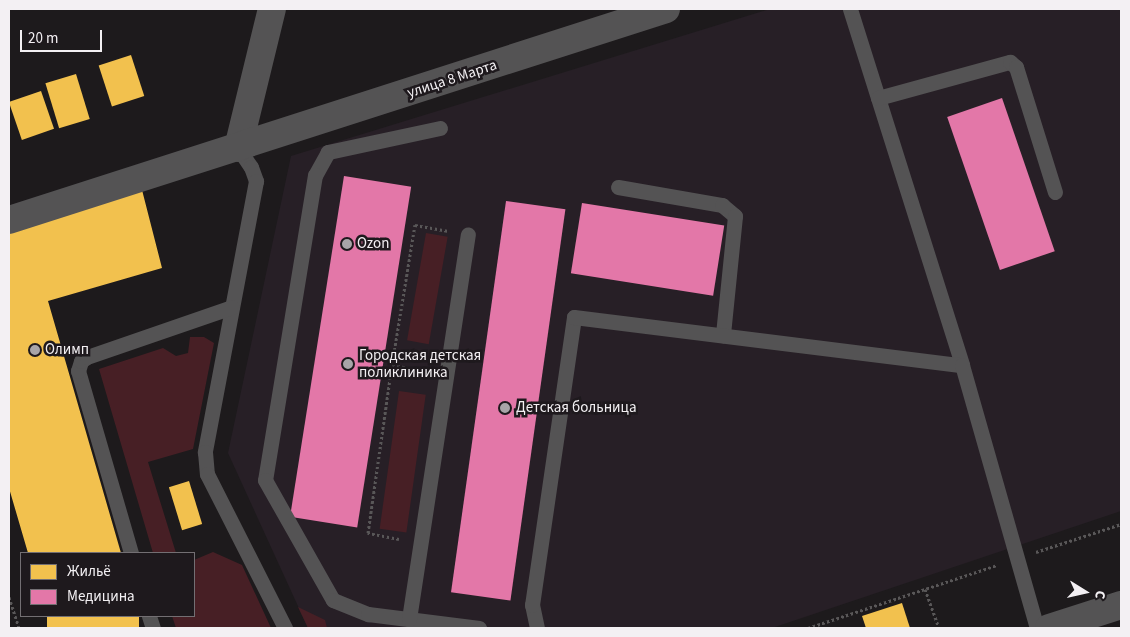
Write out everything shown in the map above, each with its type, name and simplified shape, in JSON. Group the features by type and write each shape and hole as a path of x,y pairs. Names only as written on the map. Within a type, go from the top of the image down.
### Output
{"street":[{"path":"238,148 272,9"},
{"name":"улица 8 Марта","path":"9,220 666,9"},
{"path":"1049,628 1121,605"}],"lane":[{"path":"850,9 962,365 1037,628"},
{"path":"878,98 1010,62 1016,67 1055,192"},
{"path":"440,128 328,152 315,174 265,480 333,600 368,614 480,628"},
{"path":"238,148 251,167 256,181 205,452 207,474 285,628"},
{"path":"618,187 722,205 735,216 722,335"},
{"path":"409,619 468,235"},
{"path":"131,552 81,398 78,371 81,362 87,357 232,307"},
{"path":"537,628 532,605 574,317 962,365"}],"path":[{"path":"420,543 368,532 392,365 415,225 468,235"},
{"path":"392,365 446,374"},
{"path":"808,628 1121,524"},
{"path":"925,589 939,628"},
{"path":"9,597 19,628"}],"shaded area":[{"path":"770,9 1121,9 1121,511 772,628 308,628 228,453 291,156"},
{"path":"426,233 448,237 429,344 407,340"},
{"path":"190,337 204,337 214,343 193,449 148,462 176,552 153,552 99,369 163,348 176,356 188,353"},
{"path":"399,391 426,395 406,532 380,529"},
{"path":"213,552 242,565 271,628 176,628 172,617 195,617 195,560"},
{"path":"298,607 325,620 327,628 308,628"}],"building: Жильё":[{"path":"131,55 144,96 112,106 99,66"},
{"path":"76,74 90,119 59,128 45,83"},
{"path":"41,91 54,129 22,140 9,102"},
{"name":"Олимп","path":"141,186 162,268 48,301 121,552 28,552 9,488 9,227"},
{"path":"189,481 202,524 182,530 169,487"},
{"path":"902,603 910,628 866,628 862,616"},
{"path":"47,617 139,617 139,628 47,628"}],"building: Медицина":[{"path":"1002,98 1055,251 1000,270 947,117"},
{"name":"Городская детская поликлиника","path":"344,176 411,187 357,527 290,517"},
{"name":"Детская больница","path":"506,201 565,209 510,601 451,592"},
{"path":"582,203 724,226 713,296 571,273"}],"place":[{"name":"Ozon","path":"347,244"},
{"name":"Олимп","path":"35,350"},
{"name":"Городская детская поликлиника","path":"348,364"},
{"name":"Детская больница","path":"505,408"}]}
